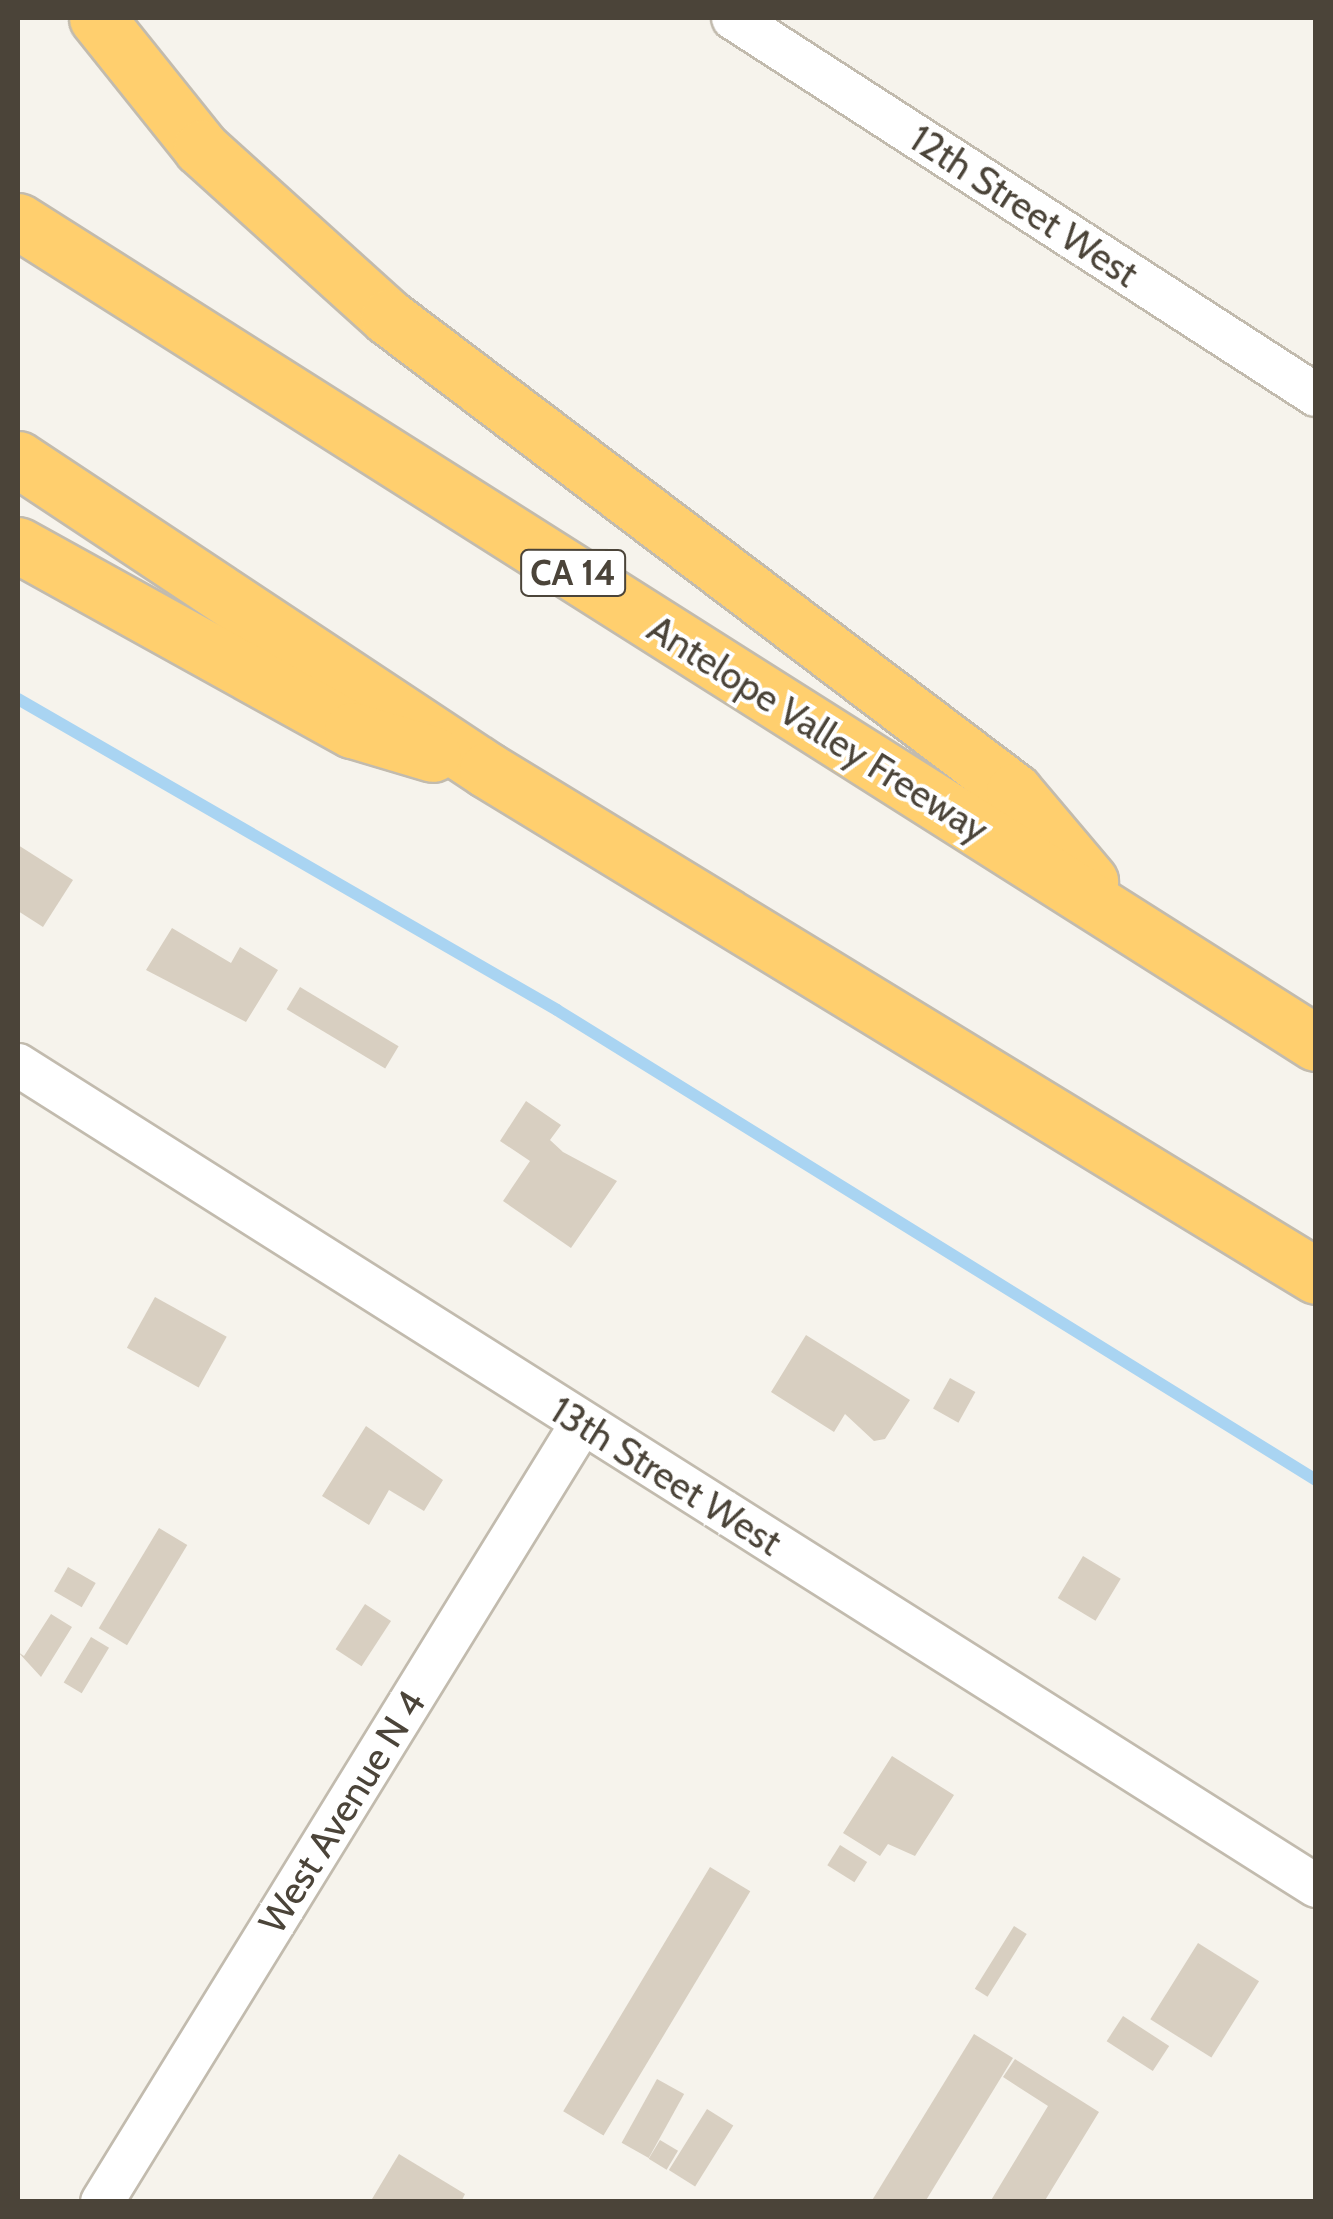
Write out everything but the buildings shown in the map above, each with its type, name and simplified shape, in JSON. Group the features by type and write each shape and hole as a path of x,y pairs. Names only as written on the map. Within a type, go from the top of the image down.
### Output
{"highway":[{"path":"97,18 201,148 388,317 1014,791 1128,925"},
{"name":"Antelope Valley Freeway","path":"18,221 1316,1043"},
{"path":"18,459 487,770 1316,1276"},
{"path":"18,545 352,730 487,770"}],"street":[{"name":"12th Street West","path":"734,18 1316,395"},
{"name":"13th Street West","path":"18,1065 1316,1886"},
{"name":"West Avenue N 4","path":"102,2202 582,1423"}],"waterway":[{"path":"18,699 557,1010 1316,1480"}]}
